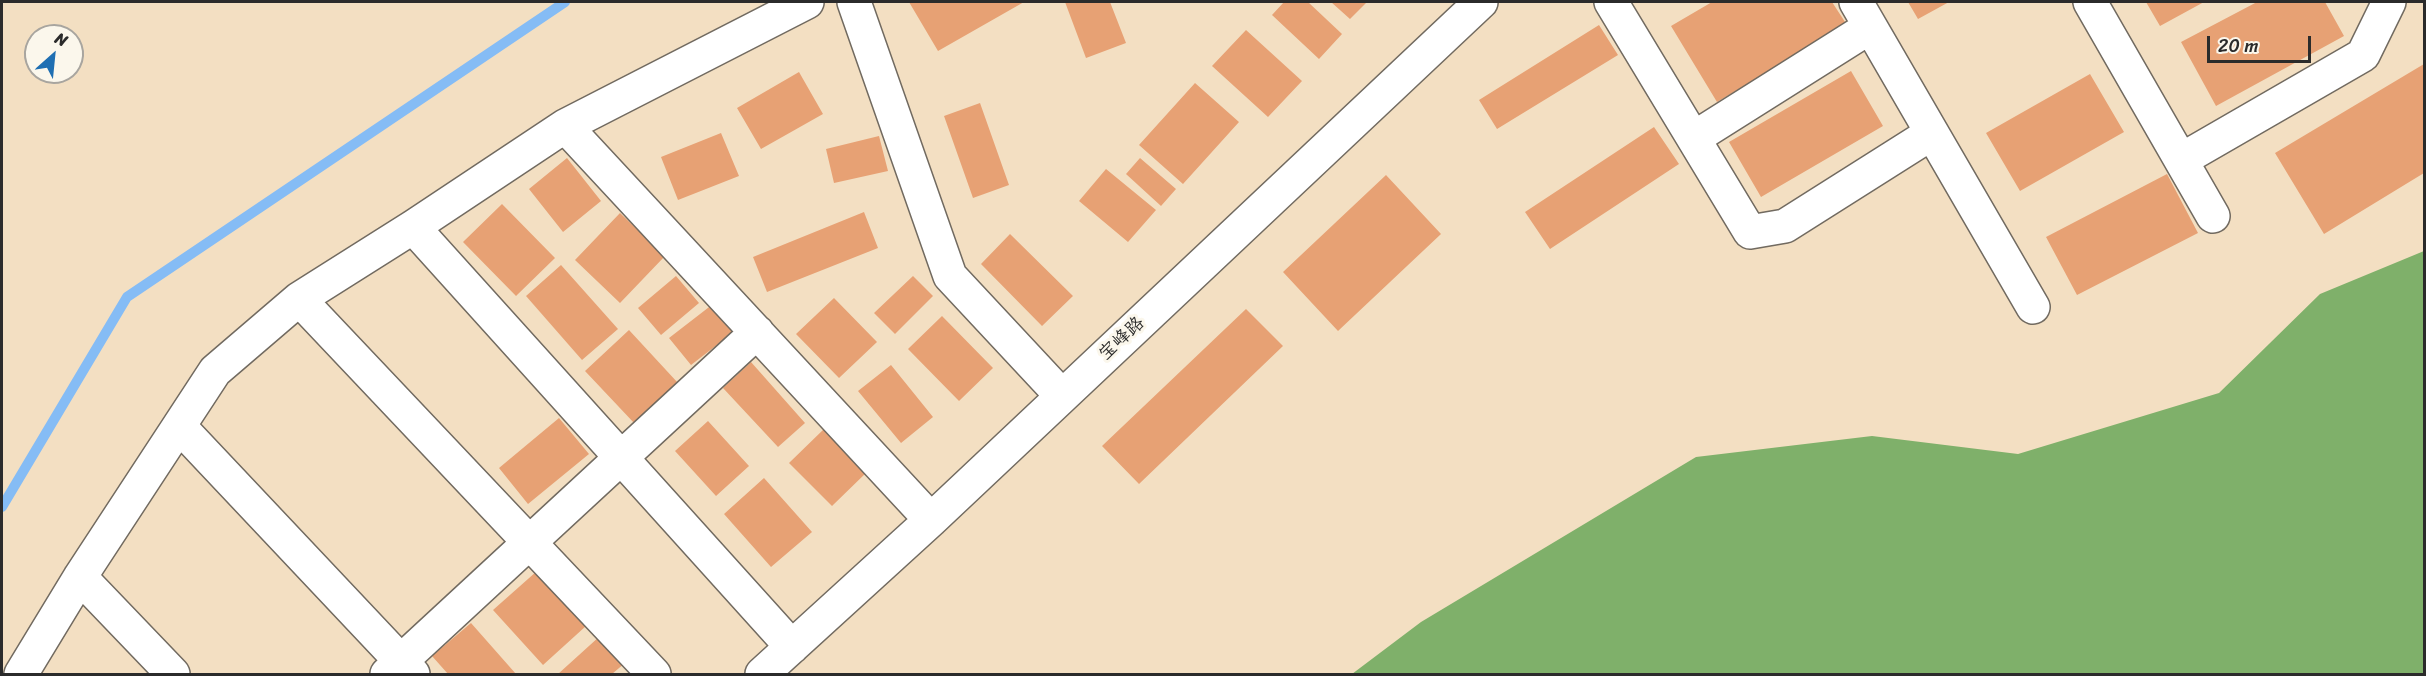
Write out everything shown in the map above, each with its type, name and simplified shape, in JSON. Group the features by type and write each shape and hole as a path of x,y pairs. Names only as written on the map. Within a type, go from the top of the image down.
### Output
{"street":[{"path":"21,675 80,577 215,371 299,299 566,126 807,2"},
{"path":"854,2 950,276 1062,396"},
{"name":"宝峰路","path":"762,675 931,520 1481,2"},
{"path":"1611,2 1750,232 1785,226 1932,133"},
{"path":"2090,2 2213,216"},
{"path":"2181,160 2362,55 2389,2"},
{"path":"1694,138 1863,14 2033,308"},
{"path":"566,126 931,520"},
{"path":"413,227 792,646"},
{"path":"299,299 654,675"},
{"path":"179,426 400,670 530,543 756,332"},
{"path":"80,577 173,675"}],"green space":[{"path":"2424,251 2424,674 1352,674 1421,622 1696,457 1872,436 2018,454 2219,393 2320,294"}],"building":[{"path":"909,2 1024,2 938,51"},
{"path":"1065,2 1110,2 1126,43 1086,58"},
{"path":"1284,2 1308,2 1342,34 1319,59 1272,15"},
{"path":"1331,2 1367,2 1350,19"},
{"path":"1712,2 1832,2 1847,25 1717,102 1671,26"},
{"path":"1908,2 1949,2 1918,19"},
{"path":"2146,2 2204,2 2160,26"},
{"path":"2257,2 2325,2 2344,36 2216,106 2181,42"},
{"path":"1599,25 1618,55 1497,129 1479,100"},
{"path":"1246,30 1302,81 1268,117 1212,66"},
{"path":"2424,64 2424,173 2324,234 2275,153"},
{"path":"1851,71 1883,126 1761,197 1729,142"},
{"path":"799,72 823,114 761,149 737,108"},
{"path":"2090,74 2124,132 2020,191 1986,133"},
{"path":"1195,83 1239,122 1183,184 1139,145"},
{"path":"980,103 1009,185 973,198 944,116"},
{"path":"1654,127 1679,164 1550,249 1525,212"},
{"path":"721,133 739,176 678,200 661,157"},
{"path":"879,136 888,171 834,183 826,149"},
{"path":"567,158 601,201 563,232 529,189"},
{"path":"1140,158 1176,189 1161,206 1126,174"},
{"path":"1106,169 1156,210 1128,242 1079,201"},
{"path":"2167,174 2198,233 2077,295 2046,237"},
{"path":"1386,175 1441,234 1338,331 1283,272"},
{"path":"502,204 555,258 516,296 463,242"},
{"path":"864,212 878,248 767,292 753,257"},
{"path":"620,213 665,256 620,303 575,260"},
{"path":"1010,234 1073,296 1042,326 981,264"},
{"path":"561,265 618,329 582,360 526,296"},
{"path":"676,276 699,303 661,335 638,308"},
{"path":"913,276 933,296 895,334 874,313"},
{"path":"834,298 877,342 839,378 796,334"},
{"path":"713,304 735,331 691,365 669,338"},
{"path":"1246,309 1283,346 1139,484 1102,446"},
{"path":"942,316 993,368 959,401 908,349"},
{"path":"629,330 678,383 635,424 585,371"},
{"path":"751,362 805,423 778,447 723,388"},
{"path":"891,365 933,417 901,443 858,391"},
{"path":"559,418 589,454 528,504 499,468"},
{"path":"708,421 749,466 716,496 675,451"},
{"path":"825,428 868,471 832,506 789,463"},
{"path":"764,478 812,532 771,567 724,514"},
{"path":"537,571 586,626 543,665 493,610"},
{"path":"471,623 516,674 448,674 432,656"},
{"path":"600,636 625,663 612,674 558,674"}],"waterway":[{"path":"2,507 127,297 565,2"}]}
